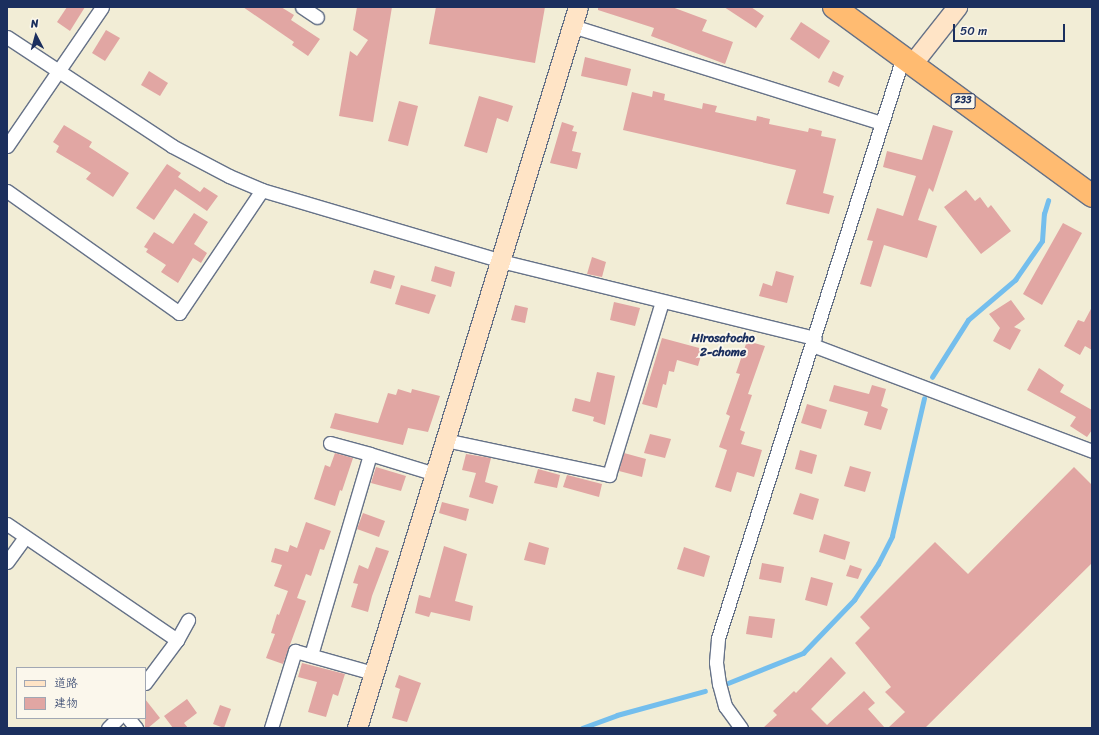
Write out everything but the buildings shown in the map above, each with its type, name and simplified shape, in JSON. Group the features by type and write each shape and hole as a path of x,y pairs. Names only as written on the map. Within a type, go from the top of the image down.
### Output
{"highway":[{"name":"233","path":"834,7 1092,196"}],"street":[{"path":"7,146 102,7"},
{"path":"302,7 317,17"},
{"path":"357,728 578,7"},
{"path":"741,728 725,706 719,684 716,662 718,638 813,342 881,123 907,60 957,7"},
{"path":"572,26 881,123"},
{"path":"7,37 172,146 229,176 262,190 501,261 813,342 1092,451"},
{"path":"7,191 179,313 262,190"},
{"path":"445,440 609,475 662,302"},
{"path":"330,442 435,474"},
{"path":"311,655 370,454"},
{"path":"7,524 177,640"},
{"path":"7,562 25,537"},
{"path":"146,682 177,640 188,620"},
{"path":"271,728 295,651 373,673"},
{"path":"108,728 117,719"},
{"path":"129,719 136,728"}],"waterway":[{"path":"932,377 968,320 1015,280 1042,241 1044,214 1048,201"},
{"path":"728,683 803,653 854,600 878,564 892,536 924,399"},
{"path":"582,728 617,715 705,691"}],"district":[{"name":"Hirosatocho 2-chome","path":"723,346"}]}
